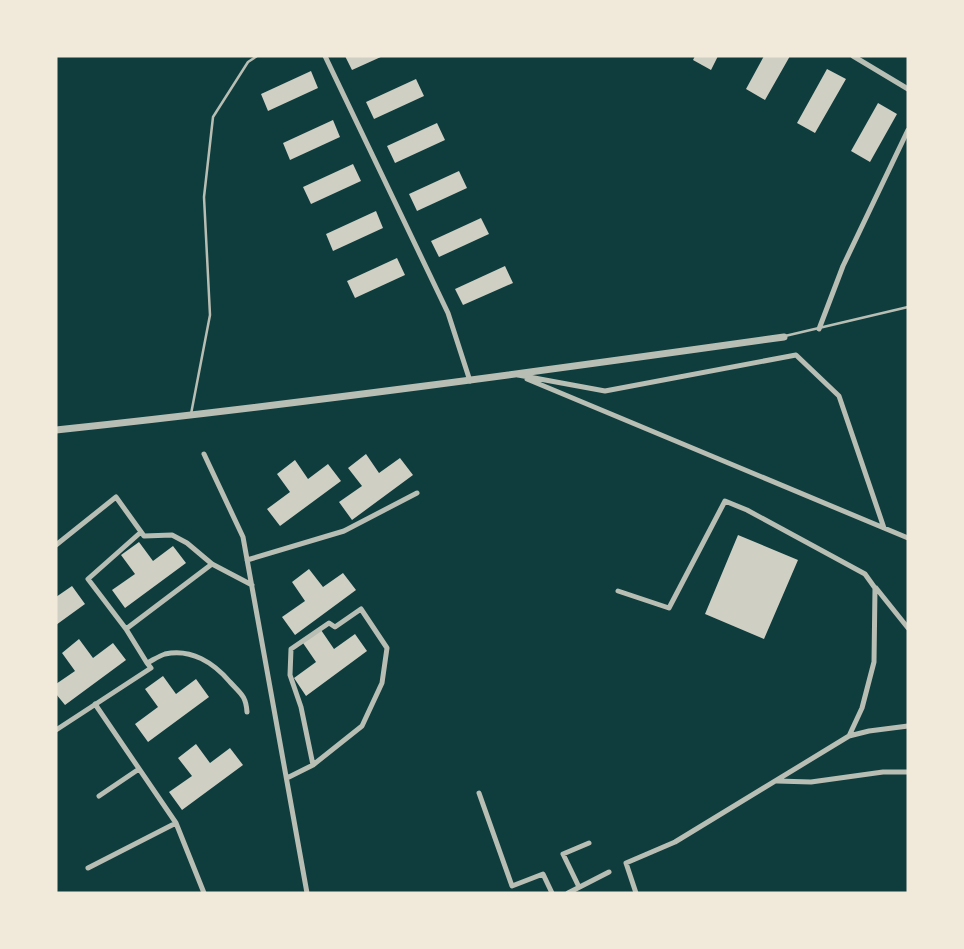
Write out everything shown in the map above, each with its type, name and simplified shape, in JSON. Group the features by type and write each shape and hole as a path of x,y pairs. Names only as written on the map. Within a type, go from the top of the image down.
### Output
{"street":[{"path":"325,56 448,312 470,381"},
{"path":"854,56 908,89"},
{"path":"819,329 843,266 908,130"},
{"path":"56,430 517,375 784,337"},
{"path":"517,375 605,390 796,355 839,396 884,528"},
{"path":"517,375 907,536"},
{"path":"204,454 243,537 306,893"},
{"path":"247,560 344,531 417,493"},
{"path":"56,545 116,497 144,536 172,535 187,544 212,564 252,586"},
{"path":"618,591 670,608 725,501 747,510 866,574 908,628"},
{"path":"56,730 152,668 126,629 88,579 141,532"},
{"path":"126,629 212,564"},
{"path":"849,736 862,708 874,662 876,588"},
{"path":"287,778 314,765 362,726 382,683 387,648 360,608 335,627 328,623 291,649 290,675 314,765"},
{"path":"147,663 164,654 182,653 200,657 223,674 246,700 247,712"},
{"path":"95,704 176,823 204,893"},
{"path":"636,893 626,864 674,842 849,736 869,731 908,726"},
{"path":"99,796 139,769"},
{"path":"777,781 811,782 883,772 908,772"},
{"path":"479,793 512,886 543,874 552,893"},
{"path":"88,868 176,823"},
{"path":"578,888 563,854 589,843"},
{"path":"568,893 609,872"}],"lane":[{"path":"190,415 210,315 204,198 213,117 248,62 257,56"},
{"path":"784,337 908,307"}],"building":[{"path":"345,56 383,56 352,70"},
{"path":"695,56 718,56 711,70 693,60"},
{"path":"764,56 790,56 765,100 746,89"},
{"path":"827,69 846,79 815,133 797,123"},
{"path":"311,71 318,88 268,111 261,94"},
{"path":"416,79 424,96 374,119 366,102"},
{"path":"878,103 897,114 870,162 851,151"},
{"path":"333,120 340,137 290,160 283,143"},
{"path":"437,123 445,140 395,163 387,146"},
{"path":"353,164 361,181 311,204 303,187"},
{"path":"459,171 467,188 417,211 409,194"},
{"path":"376,211 383,228 333,251 326,234"},
{"path":"481,218 489,234 439,257 431,241"},
{"path":"397,258 405,275 355,298 347,281"},
{"path":"505,266 513,283 463,305 455,289"},
{"path":"366,454 379,473 400,458 413,475 352,520 339,502 362,486 348,468"},
{"path":"295,460 308,479 328,464 341,481 280,526 267,509 290,492 277,474"},
{"path":"738,535 798,560 764,639 705,614"},
{"path":"139,542 153,561 173,546 186,563 125,608 112,590 135,574 121,555"},
{"path":"309,569 323,587 343,573 356,590 295,635 282,617 305,601 292,582"},
{"path":"72,586 85,604 56,625 56,597"},
{"path":"321,630 334,649 355,634 367,651 306,696 294,678 316,662 303,643"},
{"path":"79,639 93,658 113,643 126,660 65,705 56,694 56,684 75,671 62,653"},
{"path":"163,676 176,694 196,679 209,697 148,742 135,724 158,707 145,689"},
{"path":"196,744 210,763 230,748 243,765 182,810 169,792 192,776 178,758"}]}
